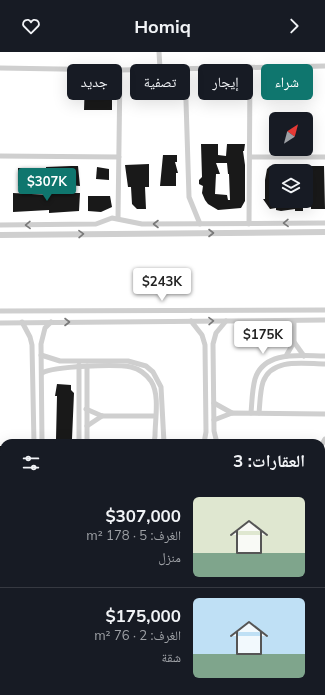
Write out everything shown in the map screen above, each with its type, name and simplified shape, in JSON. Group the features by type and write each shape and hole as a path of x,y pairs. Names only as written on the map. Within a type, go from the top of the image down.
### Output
{"street":[{"path":"159,52 160,64"},
{"path":"253,67 325,66"},
{"path":"0,68 67,69"},
{"path":"118,218 120,100"},
{"path":"186,100 189,197 200,224"},
{"path":"250,100 250,224"},
{"path":"0,156 119,157"},
{"path":"250,157 325,157"},
{"path":"0,225 96,224 112,218 142,224 325,223"},
{"path":"0,235 325,232"},
{"path":"0,311 325,310"},
{"path":"286,356 294,342 294,320"},
{"path":"0,323 325,320"},
{"path":"191,321 200,331 204,340 206,432 205,439"},
{"path":"215,439 213,344 216,333 226,321"},
{"path":"22,322 30,337 32,345 34,439"},
{"path":"42,439 41,344 45,328 51,322"},
{"path":"32,345 36,340 41,344"},
{"path":"294,342 304,356"},
{"path":"41,355 79,365"},
{"path":"251,413 256,378 261,369 268,362 286,356 325,356"},
{"path":"87,365 133,361 146,366 153,372 161,387 163,439"},
{"path":"259,413 263,382 273,369 289,364 325,364"},
{"path":"78,439 79,365"},
{"path":"42,373 53,369 87,365 130,367 146,375 154,389 155,439"},
{"path":"86,439 87,365"},
{"path":"214,403 232,413"},
{"path":"86,409 102,416 155,416"},
{"path":"214,420 232,413 325,414"},
{"path":"86,426 102,416"},
{"path":"206,432 214,431"},
{"path":"155,436 159,439 163,436"}],"building":[{"path":"84,100 112,100 112,110 84,110"},
{"path":"201,144 218,144 218,155 226,156 227,144 245,144 243,151 245,165 245,201 241,208 218,210 208,204 202,193 203,186 199,184 199,180 202,177","holes":["216,163 227,163 229,174 230,200 228,200 227,195 215,194 216,174 220,174"]},
{"path":"163,155 177,155 177,162 175,162 178,173 176,173 176,186 160,186"},
{"path":"149,164 149,187 145,187 146,209 137,209 132,204 131,187 128,187 125,165"},
{"path":"78,166 80,186 56,184 18,186 18,168 46,169 46,167"},
{"path":"313,166 324,166 325,209 311,209 313,208"},
{"path":"97,167 109,169 109,180 96,179"},
{"path":"269,167 269,208 263,199 265,199 265,180 267,169"},
{"path":"13,193 49,195 49,193 80,193 79,211 49,213 49,210 13,212"},
{"path":"88,196 110,196 112,207 101,212 88,211"},
{"path":"276,208 303,208 303,211 295,211 295,209 281,211 276,210"},
{"path":"57,384 71,385 71,390 74,393 72,439 56,439 57,396 55,396"}]}
